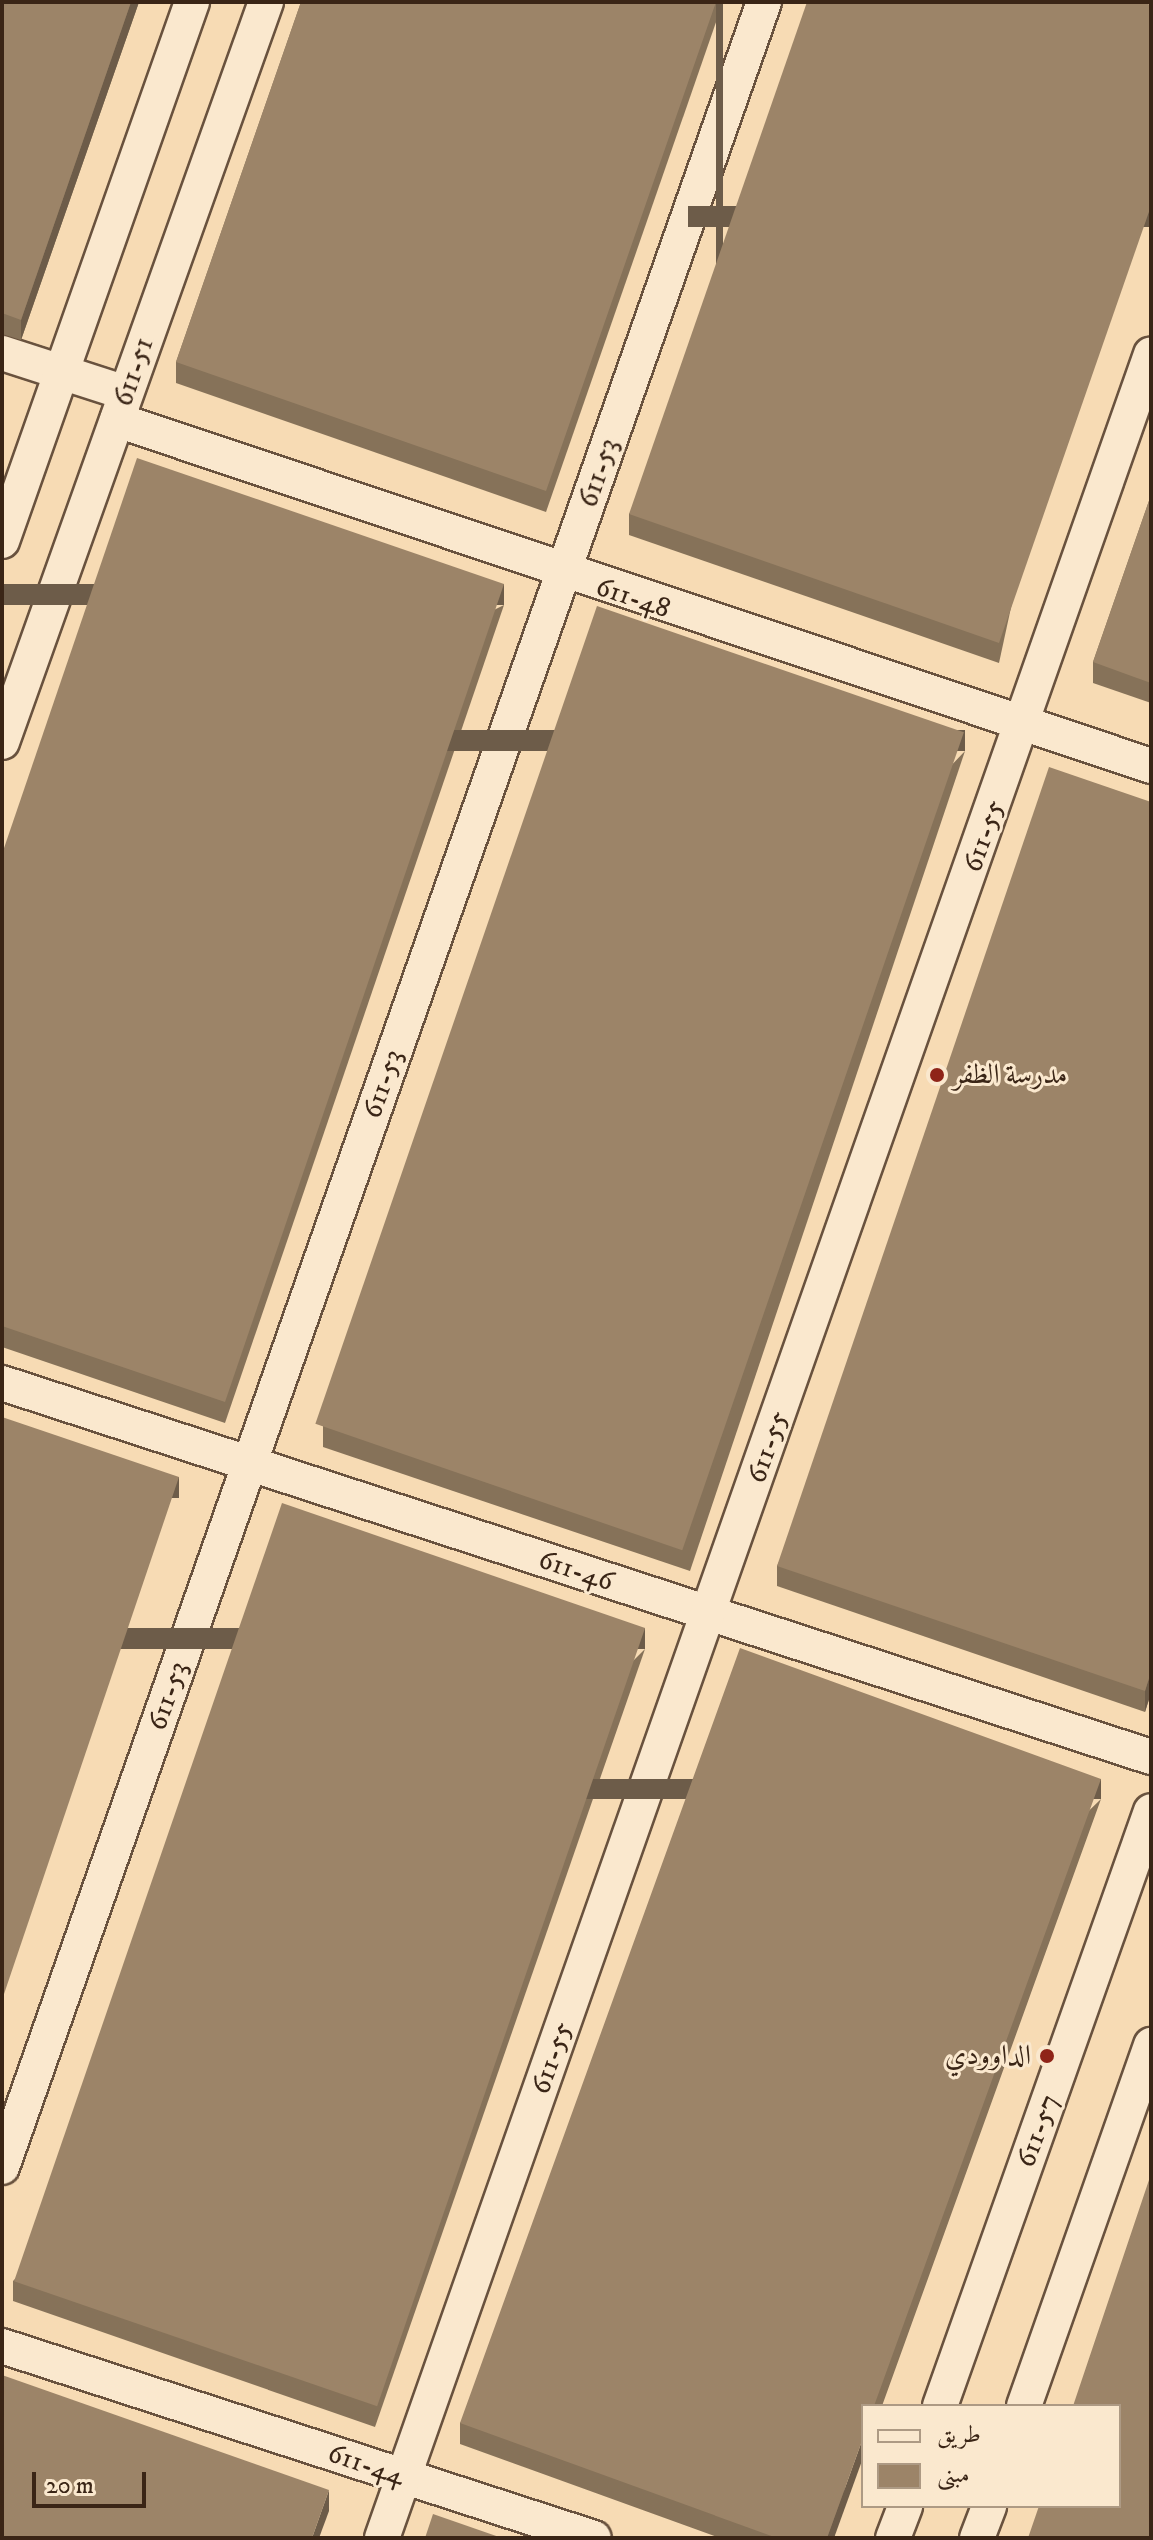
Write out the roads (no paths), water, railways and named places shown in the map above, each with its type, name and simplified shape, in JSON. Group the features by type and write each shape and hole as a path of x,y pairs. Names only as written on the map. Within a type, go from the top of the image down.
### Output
{"street":[{"path":"2,541 192,2"},
{"name":"611-51","path":"2,742 266,2"},
{"name":"611-53","path":"2,2167 764,2"},
{"name":"611-48","path":"2,353 61,372 122,406 563,575 1151,766"},
{"name":"611-55","path":"382,2538 1023,726 1151,354"},
{"name":"611-46","path":"2,1383 1151,1757"},
{"name":"611-57","path":"941,2404 1151,1811"},
{"path":"1025,2404 1151,2045"},
{"name":"611-44","path":"2,2346 594,2538"},
{"path":"893,2538 904,2508"},
{"path":"977,2538 988,2508"}],"place":[{"name":"مدرسة الظفر","path":"937,1075"},
{"name":"الداوودي","path":"1047,2056"}]}
